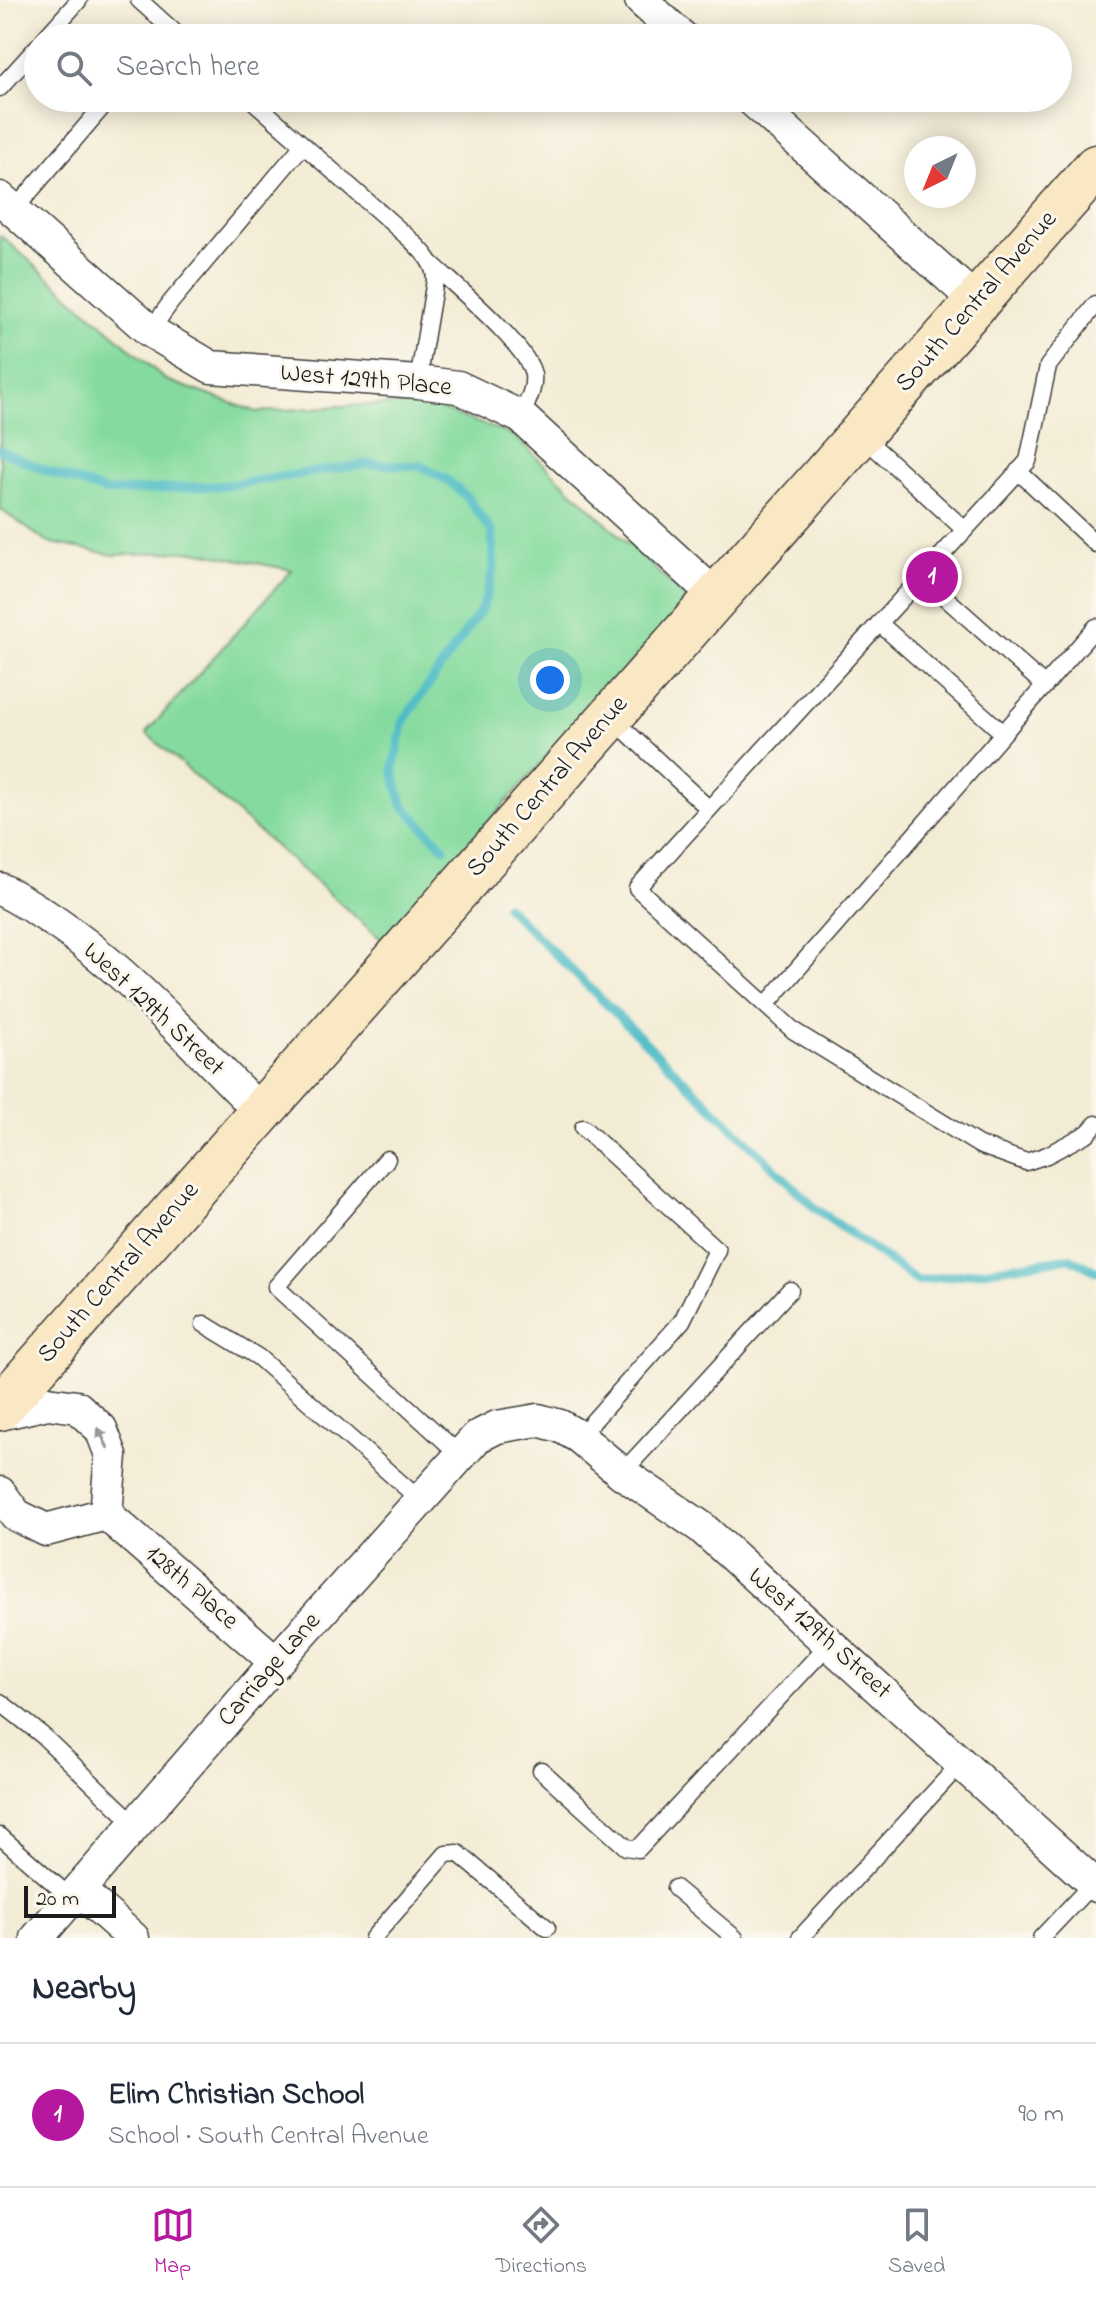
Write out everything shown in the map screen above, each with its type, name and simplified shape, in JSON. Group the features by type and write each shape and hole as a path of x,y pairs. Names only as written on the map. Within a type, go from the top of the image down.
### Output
{"street":[{"path":"641,0 668,24"},
{"path":"766,112 977,302"},
{"name":"South Central Avenue","path":"0,1408 1096,167"},
{"name":"West 129th Place","path":"7,204 150,331 211,367 458,387 521,417 717,597"},
{"name":"West 129th Street","path":"0,889 33,906 120,972 261,1112"},
{"path":"0,1414 48,1403 77,1407 101,1429 111,1455 106,1514 46,1530 16,1515 0,1493"},
{"name":"West 129th Street","path":"519,1422 538,1420 560,1426 701,1527 1094,1885"},
{"name":"Carriage Lane","path":"37,1938 460,1455 477,1437 497,1427 519,1422"},
{"name":"128th Place","path":"106,1514 276,1662"},
{"path":"75,1894 133,1938"}],"lane":[{"path":"58,24 79,0"},
{"path":"139,0 161,24"},
{"path":"0,88 24,61"},
{"path":"7,204 96,112"},
{"path":"266,112 411,240 507,336 527,360 534,378 521,417"},
{"path":"150,331 303,145"},
{"path":"418,382 435,280 431,263"},
{"path":"1096,304 1048,366 1028,461 637,888 794,1031 979,1145 1026,1162 1047,1155 1088,1133 1096,1124"},
{"path":"860,434 965,530"},
{"path":"1018,471 1096,544"},
{"path":"922,577 1045,686"},
{"path":"879,623 1003,733"},
{"path":"766,1005 1096,627"},
{"path":"610,717 709,809"},
{"path":"579,1437 682,1321 717,1250 583,1128"},
{"path":"387,1159 276,1287 460,1455"},
{"path":"622,1473 790,1290"},
{"path":"204,1324 258,1357 420,1500"},
{"path":"541,1770 626,1847 638,1849 829,1644"},
{"path":"0,1702 42,1735 136,1825"},
{"path":"800,1938 961,1763"},
{"path":"0,1836 75,1894"},
{"path":"373,1938 446,1854 452,1853 458,1853 547,1928"},
{"path":"1041,1938 1094,1885"},
{"path":"675,1888 735,1938"}],"green space":[{"path":"0,235 166,380 257,412 357,405 428,405 513,435 688,600 382,940 146,733 292,570 195,551 113,555 47,542 0,509"}],"waterway":[{"path":"0,450 44,470 107,492 229,485 367,464 421,466 449,481 467,497 492,532 494,566 483,607 404,720 393,770 402,804 444,848"},
{"path":"506,906 815,1208 917,1281 1069,1258 1096,1271"}],"place":[{"name":"Elim Christian School","path":"932,577"}]}
